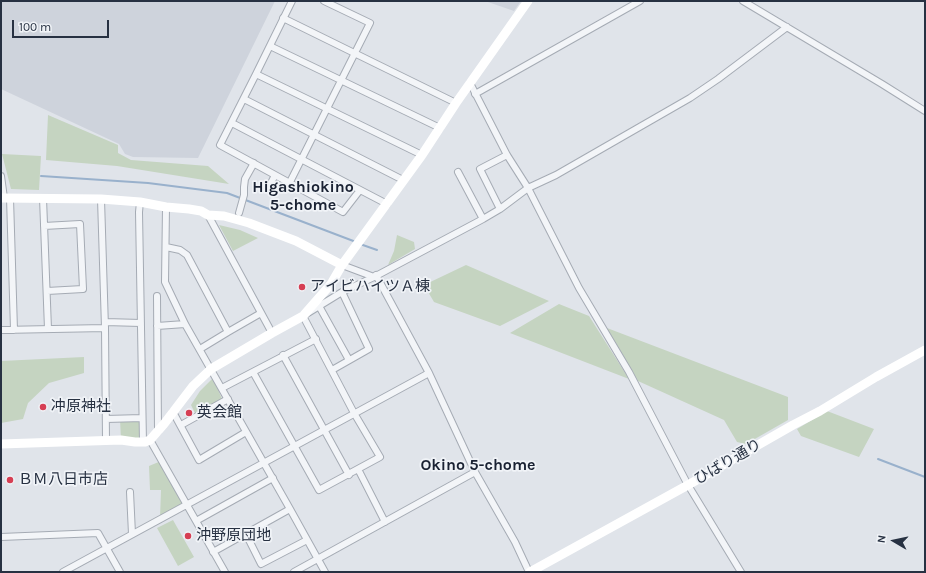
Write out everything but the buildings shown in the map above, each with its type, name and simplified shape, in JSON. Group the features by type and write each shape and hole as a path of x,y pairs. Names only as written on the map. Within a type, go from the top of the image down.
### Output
{"street":[{"path":"292,1 220,145 343,212 360,190"},
{"path":"290,182 370,22 324,1"},
{"path":"303,316 331,284 342,265 422,155 456,103 528,1"},
{"path":"475,94 640,1"},
{"path":"743,1 925,111"},
{"path":"283,18 456,103"},
{"path":"1,444 106,440 135,442 146,441 158,431 193,386 211,369 342,292 483,219 500,209 528,188 556,175 690,98 718,79 787,27"},
{"path":"270,46 440,128"},
{"path":"256,74 422,155"},
{"path":"470,83 507,154 528,188 579,288 629,372 688,485 741,572"},
{"path":"244,99 403,180"},
{"path":"232,123 387,204"},
{"path":"500,209 480,169 507,154"},
{"path":"239,213 244,195 245,179 254,163"},
{"path":"458,172 483,219"},
{"path":"268,189 275,175"},
{"path":"1,176 5,198 14,330"},
{"path":"5,198 101,199 140,202 166,207 189,208 201,211 208,215 224,216 249,223 296,241 342,265 375,276 429,373 475,472 516,542 530,572"},
{"path":"43,198 48,329"},
{"path":"101,199 105,325 106,440"},
{"path":"140,202 142,418 146,441 186,504 225,572"},
{"path":"166,207 166,247 164,263 165,282 185,324 325,572"},
{"path":"208,215 272,333"},
{"path":"44,226 80,224 83,289 47,292"},
{"path":"166,247 180,250 187,255 228,332"},
{"path":"332,370 369,349 342,292"},
{"path":"157,296 158,431"},
{"path":"319,306 349,360"},
{"path":"200,349 261,313"},
{"path":"253,372 319,490 380,457 354,413 303,316"},
{"path":"1,330 48,329 141,323"},
{"path":"157,326 185,324"},
{"path":"222,388 316,339"},
{"name":"ひばり通り","path":"530,572 820,411 876,377 925,350"},
{"path":"283,356 349,474"},
{"path":"63,572 429,373"},
{"path":"181,425 228,399"},
{"path":"174,412 199,460 246,432"},
{"path":"106,419 142,418"},
{"path":"358,469 385,522"},
{"path":"294,572 475,472"},
{"path":"196,521 273,478"},
{"path":"130,492 132,534"},
{"path":"213,552 290,509"},
{"path":"1,536 98,533 120,572"},
{"path":"246,534 261,564 307,540"}],"shaded area":[{"path":"1,1 275,1 198,158 133,157 125,154 119,144 1,89"},
{"path":"485,1 521,1 514,11"}],"green space":[{"path":"48,115 118,145 118,153 131,160 208,166 229,184 117,166 46,160"},
{"path":"2,154 41,156 39,190 11,189"},
{"path":"219,225 240,230 258,238 233,251"},
{"path":"397,235 414,242 415,249 388,265 394,251"},
{"path":"466,265 549,301 500,326 434,302 424,285"},
{"path":"559,304 589,316 629,379 510,333"},
{"path":"607,328 788,397 788,420 746,444 737,442 724,420 638,381"},
{"path":"84,357 84,373 49,383 28,403 23,419 1,423 1,361"},
{"path":"213,378 222,399 196,415 191,405 200,391"},
{"path":"827,411 874,429 859,457 801,436 797,429"},
{"path":"142,418 143,442 121,440 120,419"},
{"path":"161,461 186,504 160,518 161,490 150,490 149,466"},
{"path":"173,520 194,557 178,566 157,528"}],"waterway":[{"path":"41,176 148,183 227,193 356,242"},
{"path":"360,244 377,250"},
{"path":"878,459 925,477"}],"place":[{"name":"アイビハイツＡ棟","path":"302,287"},
{"name":"冲原神社","path":"43,407"},
{"name":"英会館","path":"189,413"},
{"name":"ＢＭ八日市店","path":"10,480"},
{"name":"沖野原団地","path":"188,536"}],"district":[{"name":"Higashiokino 5-chome","path":"303,196"},
{"name":"Okino 5-chome","path":"478,465"}]}
